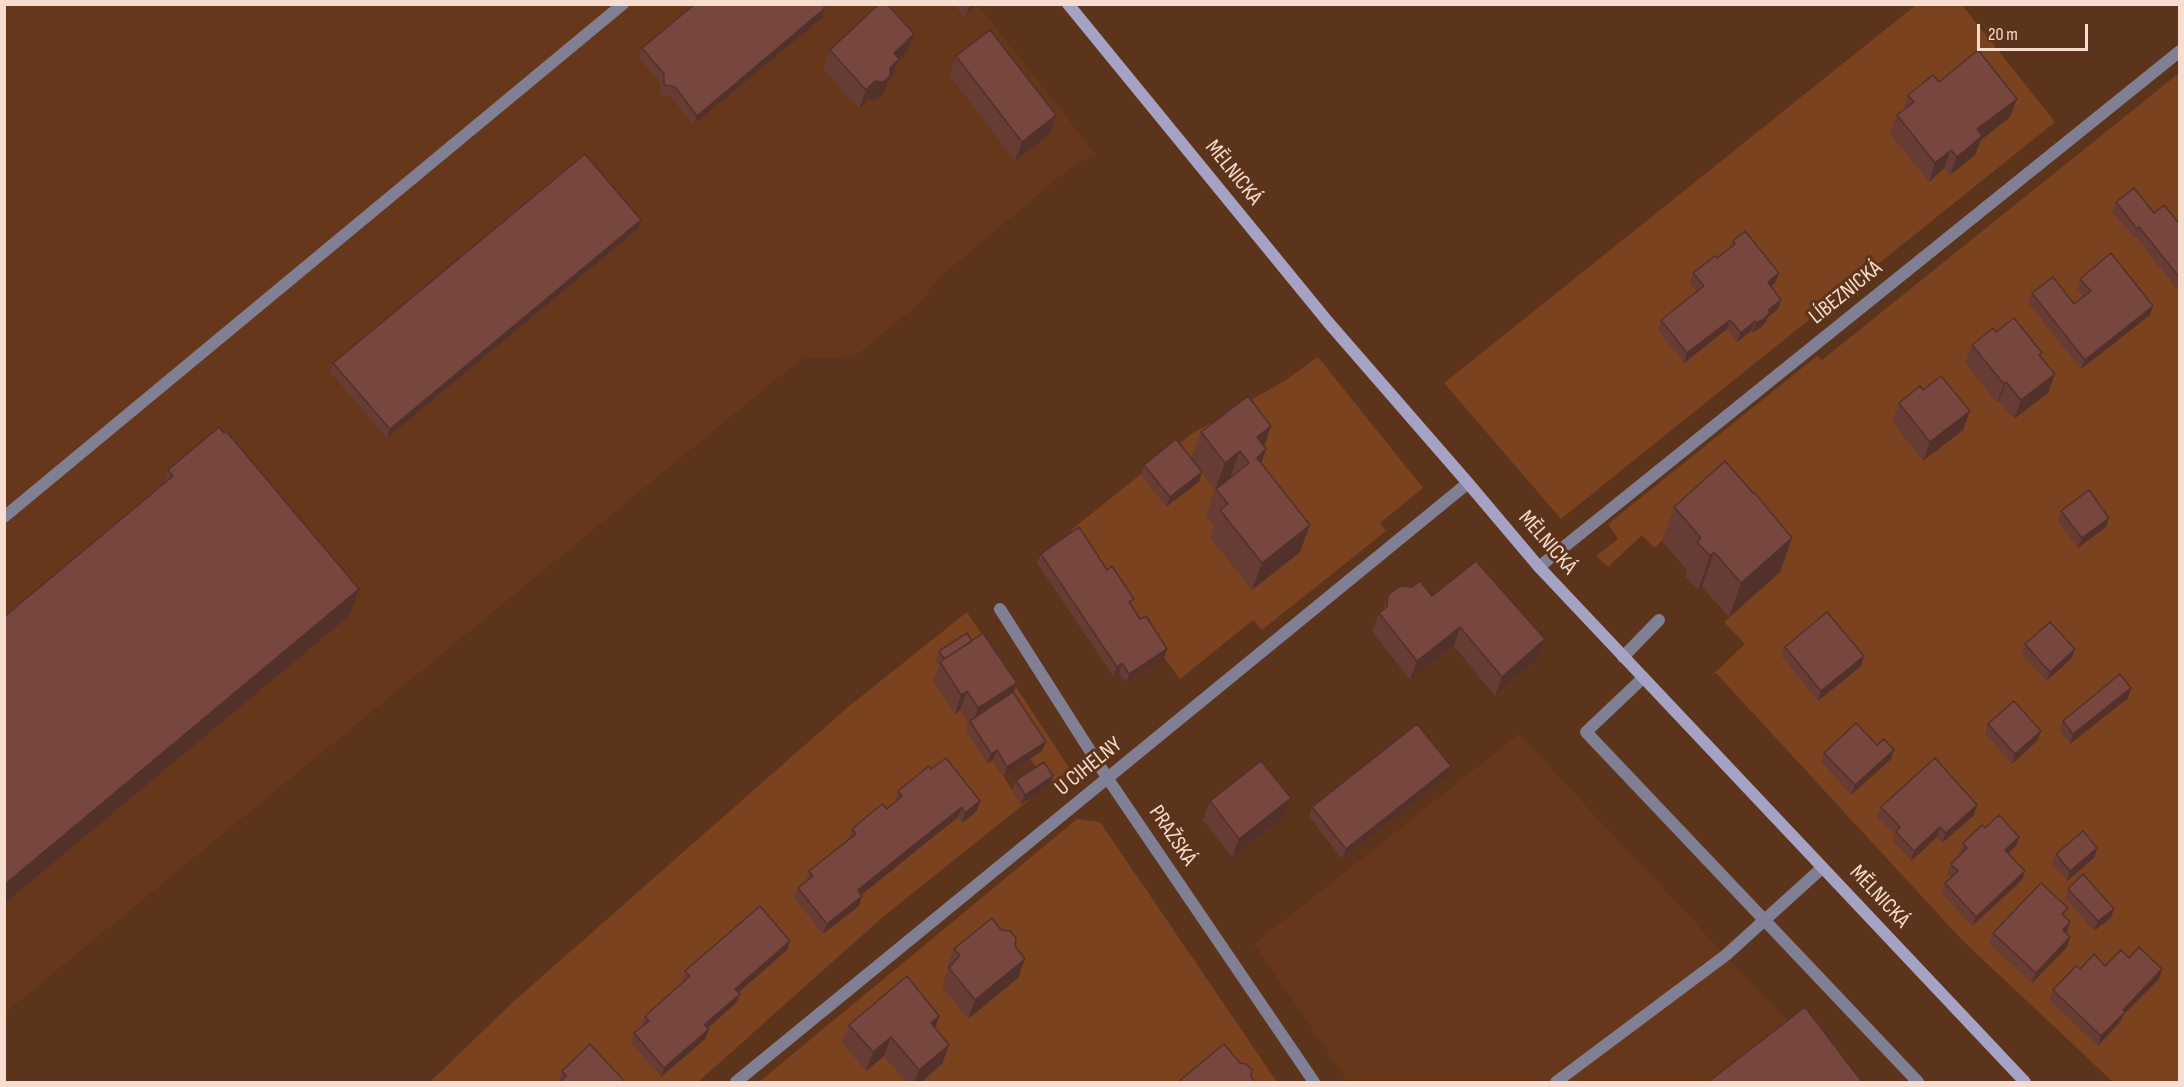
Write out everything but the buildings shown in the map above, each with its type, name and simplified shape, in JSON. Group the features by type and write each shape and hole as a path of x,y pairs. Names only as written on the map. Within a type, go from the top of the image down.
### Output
{"main road":[{"name":"MĚLNICKÁ","path":"1068,4 1328,322 1539,567 2025,1083"}],"street":[{"path":"4,517 623,4"},
{"name":"LÍBEZNICKÁ","path":"1539,567 2180,51"},
{"name":"U CIHELNY","path":"736,1083 1468,483"},
{"name":"PRAŽSKÁ","path":"1000,609 1108,779 1314,1083"},
{"path":"1623,657 1659,620"},
{"path":"1643,678 1586,732 1918,1083"},
{"path":"1556,1083 1726,955 1822,868"}],"shaded area":[{"path":"5,5 978,5 1098,157 1091,156 1065,172 937,280 920,303 854,357 801,359 5,1013"},
{"path":"1916,5 1962,5 2055,122 1561,519 1444,383"},
{"path":"2179,73 2179,1082 2113,1082 1962,940 1716,673 1711,676 1745,644 1724,622 1780,572 1712,496 1654,548 1642,535 1608,567 1596,556 1618,539 1608,524 1817,356 1822,360"},
{"path":"1318,357 1423,488 1380,523 1386,531 1262,630 1253,620 1180,679 1104,579 1071,530 1190,435 1286,380"},
{"path":"967,612 1070,769 1050,786 1030,759 944,674 955,713 960,710 971,727 967,731 987,763 993,760 1021,804 1034,796 884,916 698,1082 430,1082 513,1002 848,707"},
{"path":"1519,734 1791,1025 1716,1082 1348,1082 1254,944"},
{"path":"1077,819 1100,822 1277,1082 759,1082"}]}
